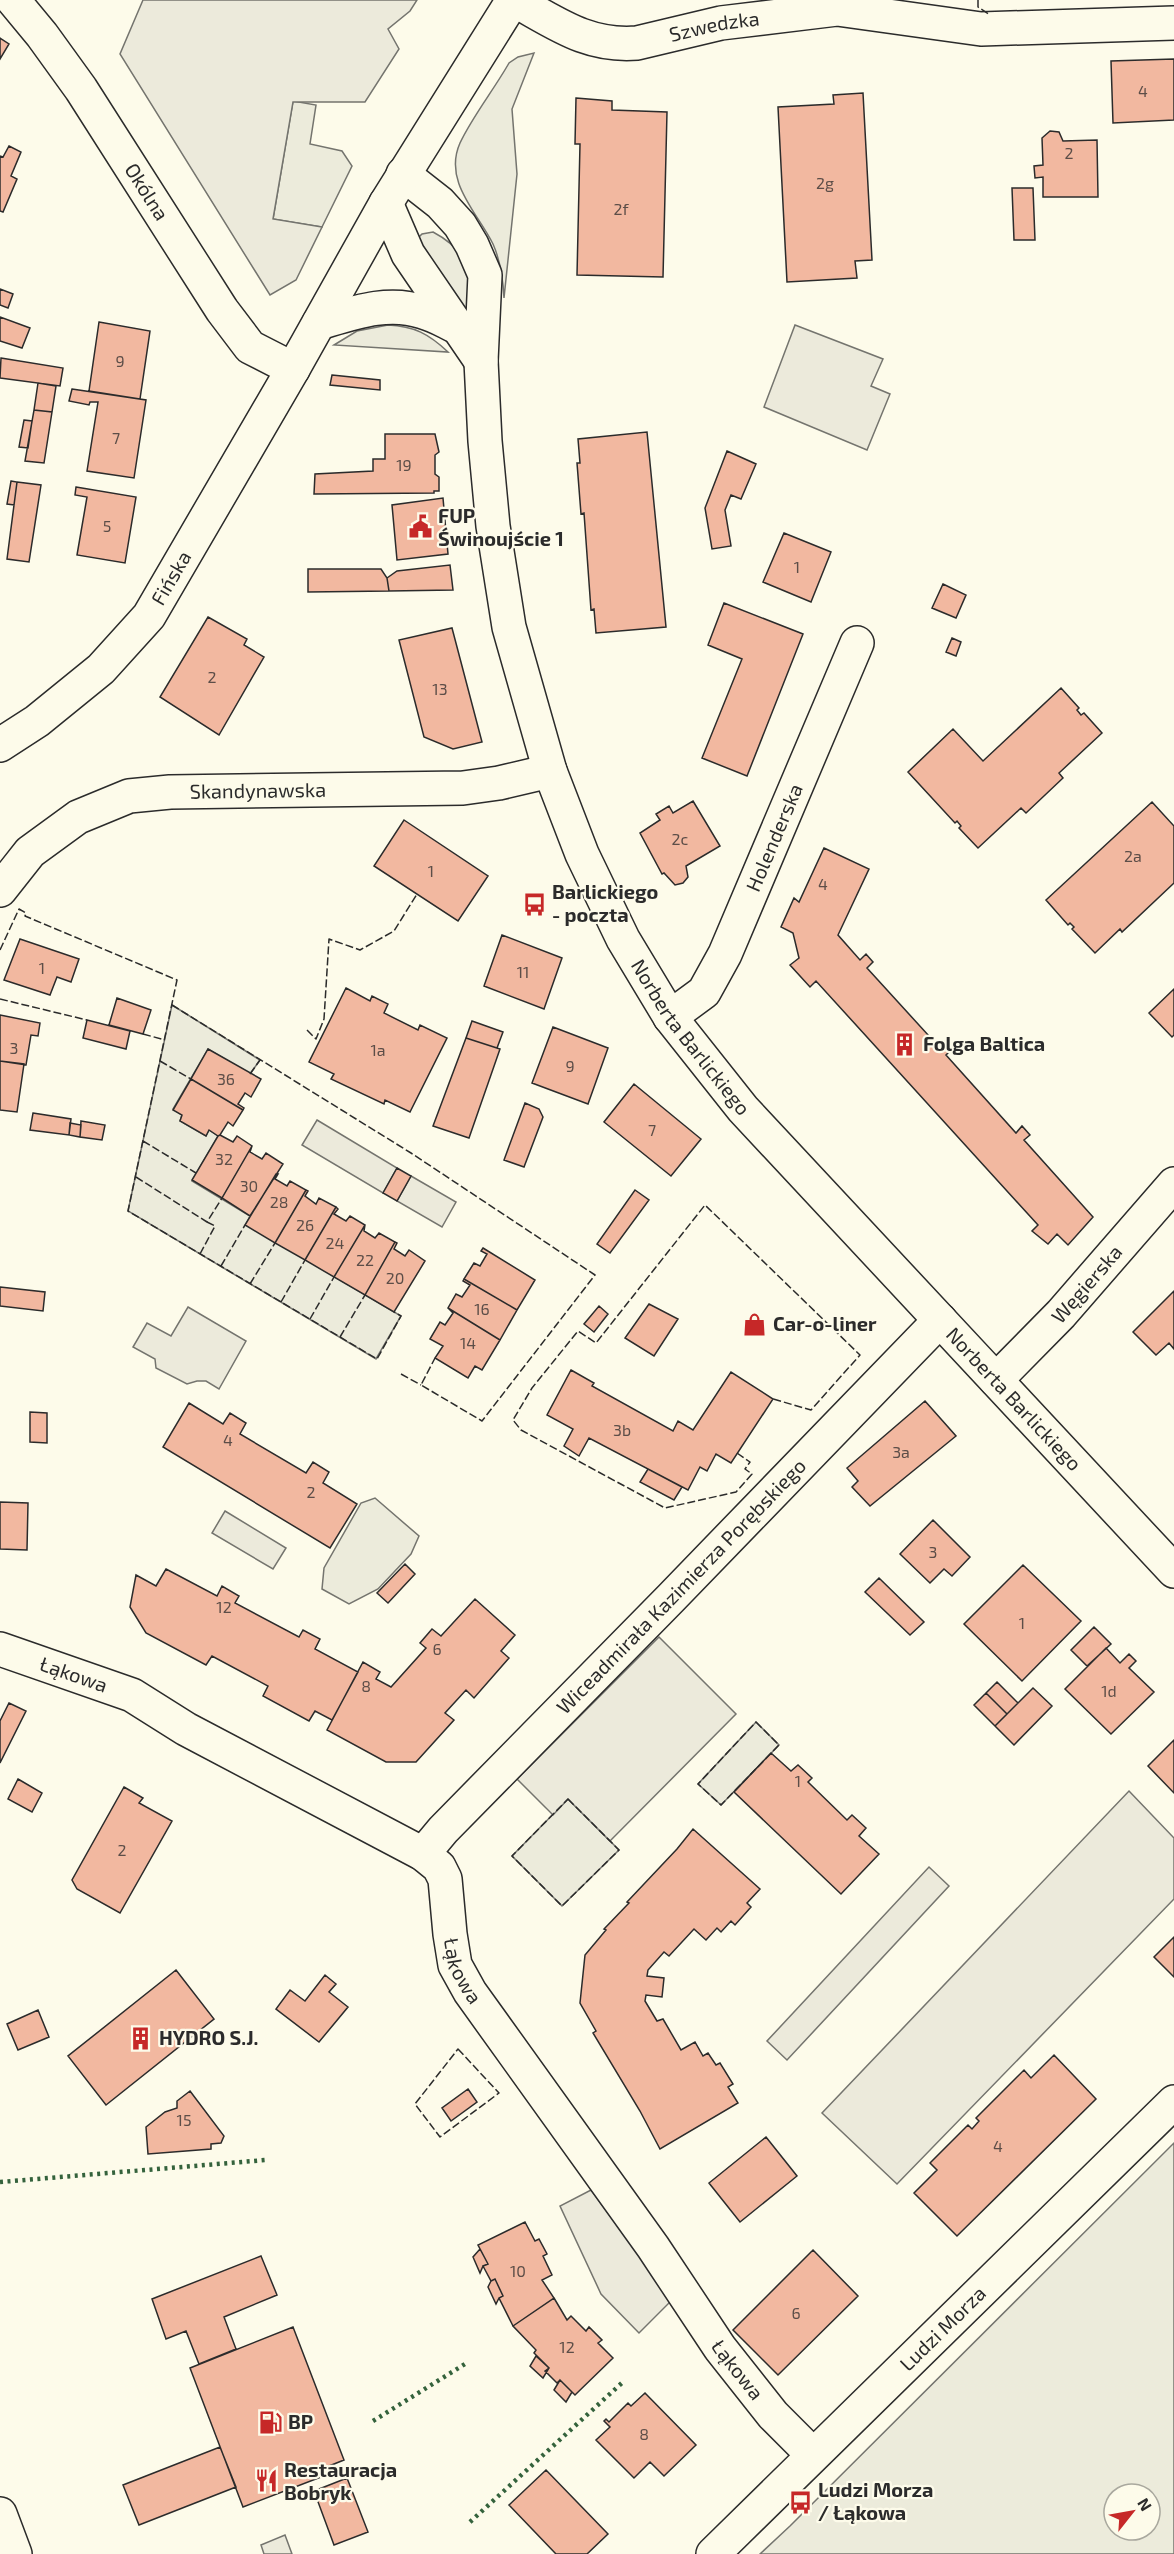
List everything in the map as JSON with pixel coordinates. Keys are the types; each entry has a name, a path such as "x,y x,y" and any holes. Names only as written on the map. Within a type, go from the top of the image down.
{"street":[{"name":"Okólna","path":"14,0 81,89 222,310 250,347 293,369"},
{"path":"293,369 386,204 514,0"},
{"name":"Szwedzka","path":"514,0 578,36 616,44 637,43 721,23 837,9 981,29 1174,23"},
{"name":"Norberta Barlickiego","path":"404,174 440,203 460,225 485,274 481,361 493,526 507,615 550,771 582,855 622,939 670,1017 743,1109 1174,1571"},
{"path":"386,204 408,254 481,361"},
{"path":"319,323 359,311 389,306 423,311 457,327"},
{"name":"Fińska","path":"0,745 37,721 101,669 148,616 293,369"},
{"name":"Holenderska","path":"670,1017 704,992 725,954 857,643"},
{"name":"Skandynawska","path":"0,890 30,852 78,818 129,796 170,792 463,788 499,783 550,771"},
{"name":"Węgierska","path":"996,1380 1061,1314 1174,1184"},
{"name":"Wiceadmirała Kazimierza Porębskiego","path":"423,1854 443,1830 665,1605 940,1320"},
{"name":"Łąkowa","path":"0,1649 132,1695 186,1729 423,1854 439,1867 445,1879 455,1965 470,1992 652,2247 720,2348 773,2415 812,2454"},
{"name":"Ludzi Morza","path":"712,2554 1174,2102"},
{"path":"0,2514 15,2554"}],"shaded area":[{"path":"143,0 417,0 410,11 388,29 399,49 365,102 293,102 273,219 322,227 296,280 270,295 120,54"},
{"path":"534,53 512,109 517,174 504,298 496,251 464,196 456,170 456,157 465,133 509,63 518,57"},
{"path":"293,101 316,105 310,144 342,151 352,166 322,227 273,219"},
{"path":"433,232 454,247 465,263 469,294 468,307 465,310 460,307 421,243 419,237 422,234"},
{"path":"388,325 421,332 448,352 334,345 357,331"},
{"path":"795,325 883,359 871,386 890,394 867,450 764,407"},
{"path":"172,1005 260,1060 250,1074 208,1049 173,1109 182,1115 180,1121 206,1136 209,1130 218,1136 192,1181 250,1216 246,1224 401,1316 376,1359 128,1211"},
{"path":"317,1120 397,1168 383,1193 302,1145"},
{"path":"411,1176 456,1202 442,1227 397,1201"},
{"path":"188,1307 246,1341 219,1389 206,1381 187,1384 156,1368 155,1359 133,1347 147,1323 171,1336"},
{"path":"375,1498 419,1536 411,1554 378,1589 349,1604 322,1589 324,1568 361,1503"},
{"path":"225,1511 286,1548 273,1569 212,1533"},
{"path":"659,1637 736,1714 610,1841 568,1799 553,1815 517,1779"},
{"path":"756,1722 779,1745 721,1805 698,1784"},
{"path":"1129,1791 1174,1838 1174,1899 897,2184 822,2113"},
{"path":"568,1799 619,1850 562,1906 512,1856"},
{"path":"929,1867 949,1886 787,2060 767,2041"},
{"path":"1174,2143 1174,2554 760,2554 790,2526"},
{"path":"591,2190 647,2265 670,2302 639,2333 601,2294 560,2206"},
{"path":"285,2535 292,2554 264,2554 261,2545"}],"building":[{"path":"0,38 9,44 0,59"},
{"path":"1174,59 1174,120 1113,123 1111,61"},
{"path":"863,93 872,260 855,261 857,278 787,282 778,107 834,104 833,95"},
{"path":"576,98 612,101 612,110 667,112 663,277 577,275 580,144 575,144"},
{"path":"1050,131 1059,132 1063,141 1097,140 1098,197 1043,197 1043,177 1035,178 1034,166 1043,165 1042,138"},
{"path":"9,146 21,152 11,176 17,179 3,212 0,211 0,156 3,157"},
{"path":"1012,188 1033,188 1035,240 1014,240"},
{"path":"0,289 13,294 8,308 0,305"},
{"path":"0,317 30,328 22,348 0,341"},
{"path":"99,322 150,331 140,399 89,391"},
{"path":"1,358 63,368 60,386 0,378"},
{"path":"332,375 380,380 380,390 330,385"},
{"path":"38,383 56,386 52,412 34,410"},
{"path":"72,389 146,400 134,478 87,471 98,402 90,402 89,405 69,401"},
{"path":"34,410 52,412 44,463 25,461"},
{"path":"24,420 32,421 28,448 19,447"},
{"path":"647,432 666,627 596,633 594,609 591,610 584,513 581,514 577,463 580,463 578,439"},
{"path":"385,434 435,434 439,452 435,455 435,474 439,477 439,491 434,491 434,493 314,494 315,474 373,471 373,459 385,459"},
{"path":"727,451 756,464 741,499 731,495 725,510 731,546 712,549 705,508"},
{"path":"11,481 17,482 14,505 7,504"},
{"path":"17,482 41,485 29,562 7,559"},
{"path":"76,487 136,497 125,563 77,555 87,497 75,495"},
{"name":"FUP Świnoujście 1","path":"443,498 448,554 397,560 392,505"},
{"path":"784,533 831,552 811,602 763,582"},
{"path":"450,565 453,590 389,591 387,578 397,571"},
{"path":"308,569 381,569 387,578 389,591 308,592"},
{"path":"943,584 966,595 956,618 932,608"},
{"path":"724,603 803,634 747,776 702,758 742,659 708,645"},
{"path":"208,617 247,639 244,645 264,657 219,735 160,697"},
{"path":"452,628 482,742 453,749 424,737 399,640"},
{"path":"952,638 961,642 956,656 946,652"},
{"path":"1061,688 1079,708 1077,710 1081,715 1084,713 1102,733 1059,773 1063,778 1026,813 1021,808 978,848 959,828 961,826 957,821 955,823 908,772 953,729 983,761"},
{"path":"693,801 720,846 686,866 688,877 683,883 675,885 664,873 662,874 640,833 660,820 656,814 669,806 673,813"},
{"path":"1152,802 1174,826 1174,883 1122,932 1120,929 1095,953 1072,929 1074,927 1070,923 1068,925 1046,900"},
{"path":"404,820 488,876 458,921 374,866"},
{"name":"Folga Baltica","path":"824,848 869,869 838,935 860,960 866,954 873,962 867,968 939,1047 945,1041 952,1049 946,1055 1016,1133 1022,1126 1030,1135 1024,1140 1093,1217 1068,1245 1057,1234 1048,1244 1032,1231 1038,1225 816,981 810,987 790,965 799,958 793,933 781,927 794,898 799,902"},
{"path":"502,935 562,958 544,1009 484,986"},
{"path":"20,939 79,959 71,982 57,977 50,995 4,980"},
{"path":"346,988 370,1001 372,996 388,1004 384,1013 418,1030 420,1025 447,1038 410,1112 385,1100 384,1104 331,1079 334,1074 309,1062"},
{"path":"1174,989 1174,1035 1172,1037 1149,1013"},
{"path":"117,998 151,1010 143,1034 109,1025"},
{"path":"0,1015 40,1023 38,1036 31,1035 26,1065 0,1061"},
{"path":"87,1020 130,1031 126,1049 83,1038"},
{"path":"472,1021 503,1032 497,1048 466,1038"},
{"path":"553,1027 608,1048 588,1104 532,1083"},
{"path":"466,1038 500,1049 469,1138 433,1126"},
{"path":"208,1049 261,1079 251,1097 245,1093 238,1104 244,1108 243,1110 191,1079"},
{"path":"0,1061 24,1064 17,1112 0,1110"},
{"path":"191,1079 243,1110 233,1126 228,1122 218,1136 209,1130 206,1136 180,1121 182,1115 173,1110"},
{"path":"634,1084 701,1139 671,1176 604,1122"},
{"path":"525,1103 539,1109 543,1117 524,1167 504,1160"},
{"path":"33,1113 71,1119 69,1135 30,1130"},
{"path":"81,1121 105,1125 102,1140 80,1137"},
{"path":"70,1123 81,1125 80,1137 69,1135"},
{"path":"220,1135 233,1142 237,1136 252,1146 222,1198 192,1180"},
{"path":"252,1146 250,1152 262,1159 266,1153 283,1164 250,1216 222,1198"},
{"path":"397,1168 411,1176 397,1201 383,1193"},
{"path":"278,1174 275,1179 287,1186 290,1181 306,1190 275,1243 245,1225"},
{"path":"306,1190 308,1191 305,1196 316,1204 319,1198 336,1207 305,1260 275,1243"},
{"path":"635,1190 649,1200 610,1253 597,1244"},
{"path":"336,1207 338,1209 334,1214 346,1221 350,1216 365,1225 334,1277 305,1260"},
{"path":"365,1225 364,1231 375,1238 379,1233 395,1242 365,1295 334,1277"},
{"path":"395,1242 397,1243 394,1249 405,1256 409,1250 425,1261 394,1312 365,1295"},
{"path":"483,1248 535,1280 517,1310 464,1279 474,1263 480,1266 487,1254 481,1251"},
{"path":"464,1279 517,1310 500,1340 448,1308 456,1294 462,1297 470,1285 463,1281"},
{"path":"0,1287 45,1292 43,1311 0,1306"},
{"path":"1174,1291 1174,1349 1169,1343 1156,1355 1133,1332"},
{"path":"649,1304 678,1319 654,1356 625,1338"},
{"path":"599,1306 608,1314 594,1332 584,1324"},
{"path":"448,1308 500,1340 482,1370 475,1366 468,1378 435,1358 443,1346 430,1339 440,1322 445,1325 453,1313"},
{"path":"571,1370 594,1383 592,1386 673,1431 678,1421 693,1430 731,1372 773,1399 731,1463 716,1454 707,1471 700,1467 688,1490 589,1438 579,1456 564,1446 573,1429 547,1415"},
{"path":"925,1401 956,1436 870,1506 852,1487 858,1481 847,1468"},
{"path":"189,1403 223,1424 230,1413 246,1423 240,1434 306,1473 313,1462 329,1472 323,1483 357,1504 330,1548 163,1447"},
{"path":"30,1412 47,1413 47,1443 30,1442"},
{"path":"648,1469 682,1487 674,1500 640,1482"},
{"path":"0,1502 28,1503 27,1550 0,1549"},
{"path":"933,1520 970,1557 952,1576 944,1569 930,1583 900,1554"},
{"path":"405,1564 415,1574 388,1603 377,1593"},
{"path":"1023,1565 1081,1621 1022,1681 964,1624"},
{"path":"166,1569 217,1596 222,1586 239,1596 235,1603 299,1637 303,1630 320,1639 315,1649 358,1672 332,1720 315,1711 309,1721 263,1696 268,1686 212,1656 206,1665 146,1633 130,1607 136,1575 156,1586"},
{"path":"879,1578 924,1622 910,1635 865,1592"},
{"path":"475,1599 515,1635 501,1651 509,1658 474,1698 466,1690 445,1713 454,1720 416,1762 386,1762 327,1730 363,1662 380,1672 376,1679 391,1687 426,1648 420,1643 432,1629 441,1636"},
{"path":"1094,1627 1111,1644 1087,1666 1071,1650"},
{"path":"1106,1648 1120,1663 1129,1654 1136,1661 1129,1668 1154,1692 1111,1734 1065,1689"},
{"path":"997,1682 1018,1703 1007,1714 986,1693"},
{"path":"1033,1688 1052,1706 1014,1745 995,1726"},
{"path":"986,1693 1007,1714 995,1726 974,1705"},
{"path":"9,1703 26,1711 0,1763 0,1721"},
{"path":"1174,1740 1174,1793 1148,1766"},
{"path":"771,1753 791,1771 798,1765 812,1778 808,1782 847,1820 852,1815 866,1828 859,1836 879,1854 841,1894 734,1792"},
{"path":"18,1779 42,1793 32,1812 8,1799"},
{"path":"124,1787 143,1798 139,1803 172,1821 120,1913 77,1889 72,1880"},
{"path":"693,1829 760,1889 747,1903 751,1907 735,1925 731,1921 721,1932 717,1928 706,1940 694,1929 669,1956 664,1952 648,1970 647,1976 664,1978 662,1997 646,1995 645,2001 657,2021 663,2019 681,2050 695,2042 703,2056 708,2053 716,2065 720,2063 733,2084 728,2087 738,2103 660,2149 593,2033 596,2031 580,2003 585,1955 606,1930 604,1929 629,1903 627,1902"},
{"path":"1174,1937 1174,1977 1154,1957"},
{"name":"HYDRO S.J.","path":"176,1970 214,2019 106,2105 68,2056"},
{"path":"325,1975 336,1984 329,1992 348,2007 319,2042 276,2009 290,1990 305,2001"},
{"path":"38,2010 49,2037 18,2050 7,2024"},
{"path":"1054,2055 1096,2099 957,2236 914,2193 937,2170 930,2163 968,2125 972,2129 979,2121 976,2118 1024,2070 1031,2078"},
{"path":"468,2089 477,2102 451,2121 442,2108"},
{"path":"190,2091 224,2136 221,2143 211,2144 211,2149 148,2154 146,2127 165,2112 177,2108 177,2101"},
{"path":"766,2137 797,2176 740,2222 709,2183"},
{"path":"525,2222 535,2241 539,2239 547,2254 543,2256 552,2275 542,2280 554,2298 513,2326 499,2298 503,2296 495,2279 491,2281 483,2266 488,2264 478,2245"},
{"path":"480,2249 488,2264 483,2266 480,2273 473,2257"},
{"path":"813,2250 858,2296 778,2375 733,2330"},
{"path":"261,2256 277,2295 224,2317 236,2349 199,2364 186,2331 166,2339 152,2299"},
{"path":"495,2279 503,2296 496,2304 488,2287"},
{"path":"554,2298 567,2320 571,2316 586,2331 589,2327 602,2340 598,2343 613,2358 575,2395 560,2380 557,2383 545,2371 549,2368 534,2353 536,2350 513,2326"},
{"name":"BP","path":"293,2327 344,2460 319,2470 321,2477 243,2507 190,2368"},
{"path":"536,2356 549,2368 543,2378 530,2366"},
{"path":"560,2380 572,2392 566,2402 554,2390"},
{"path":"645,2393 696,2445 664,2476 650,2462 634,2478 596,2440 610,2427 604,2421 606,2419 609,2422 628,2403 631,2406"},
{"path":"220,2447 236,2487 139,2525 123,2485"},
{"path":"546,2470 608,2534 587,2554 556,2554 509,2505"},
{"path":"347,2478 368,2532 334,2545 314,2491"}],"hedge":[{"path":"0,2182 266,2160"},
{"path":"373,2421 465,2364"},
{"path":"470,2522 624,2381"}],"fence":[{"path":"978,0 978,7 990,15"},
{"path":"307,1030 316,1039 324,1019 329,939 360,950 394,931 417,894"},
{"path":"0,950 19,909 26,913 25,916 177,980 128,1211 377,1359 401,1316 394,1312"},
{"path":"0,999 87,1020"},
{"path":"172,1005 411,1153 595,1275 482,1421 421,1385 435,1358"},
{"path":"143,1034 165,1040"},
{"path":"250,1074 260,1060"},
{"path":"160,1061 191,1079"},
{"path":"143,1141 196,1173"},
{"path":"136,1177 207,1222 222,1198"},
{"path":"737,1453 750,1462 745,1469 752,1474 736,1492 665,1508 521,1430 513,1420 532,1388 578,1331 596,1343 705,1205 860,1355 811,1410 773,1399"},
{"path":"200,1254 215,1226 207,1222"},
{"path":"221,1266 245,1225"},
{"path":"250,1284 275,1243"},
{"path":"281,1302 305,1260"},
{"path":"310,1319 334,1277"},
{"path":"340,1337 365,1295"},
{"path":"401,1374 421,1385"},
{"path":"756,1722 779,1745 721,1805 698,1784 756,1722"},
{"path":"568,1799 619,1850 562,1906 512,1856 568,1799"},
{"path":"458,2049 499,2093 440,2137 415,2104 458,2049"}],"place":[{"name":"FUP Świnoujście 1","path":"420,527"},
{"name":"Barlickiego - poczta","path":"534,904"},
{"name":"Folga Baltica","path":"905,1044"},
{"name":"Car-o-liner","path":"755,1324"},
{"name":"HYDRO S.J.","path":"141,2038"},
{"name":"BP","path":"270,2422"},
{"name":"Restauracja Bobryk","path":"266,2481"},
{"name":"Ludzi Morza / Łąkowa","path":"800,2502"}]}
